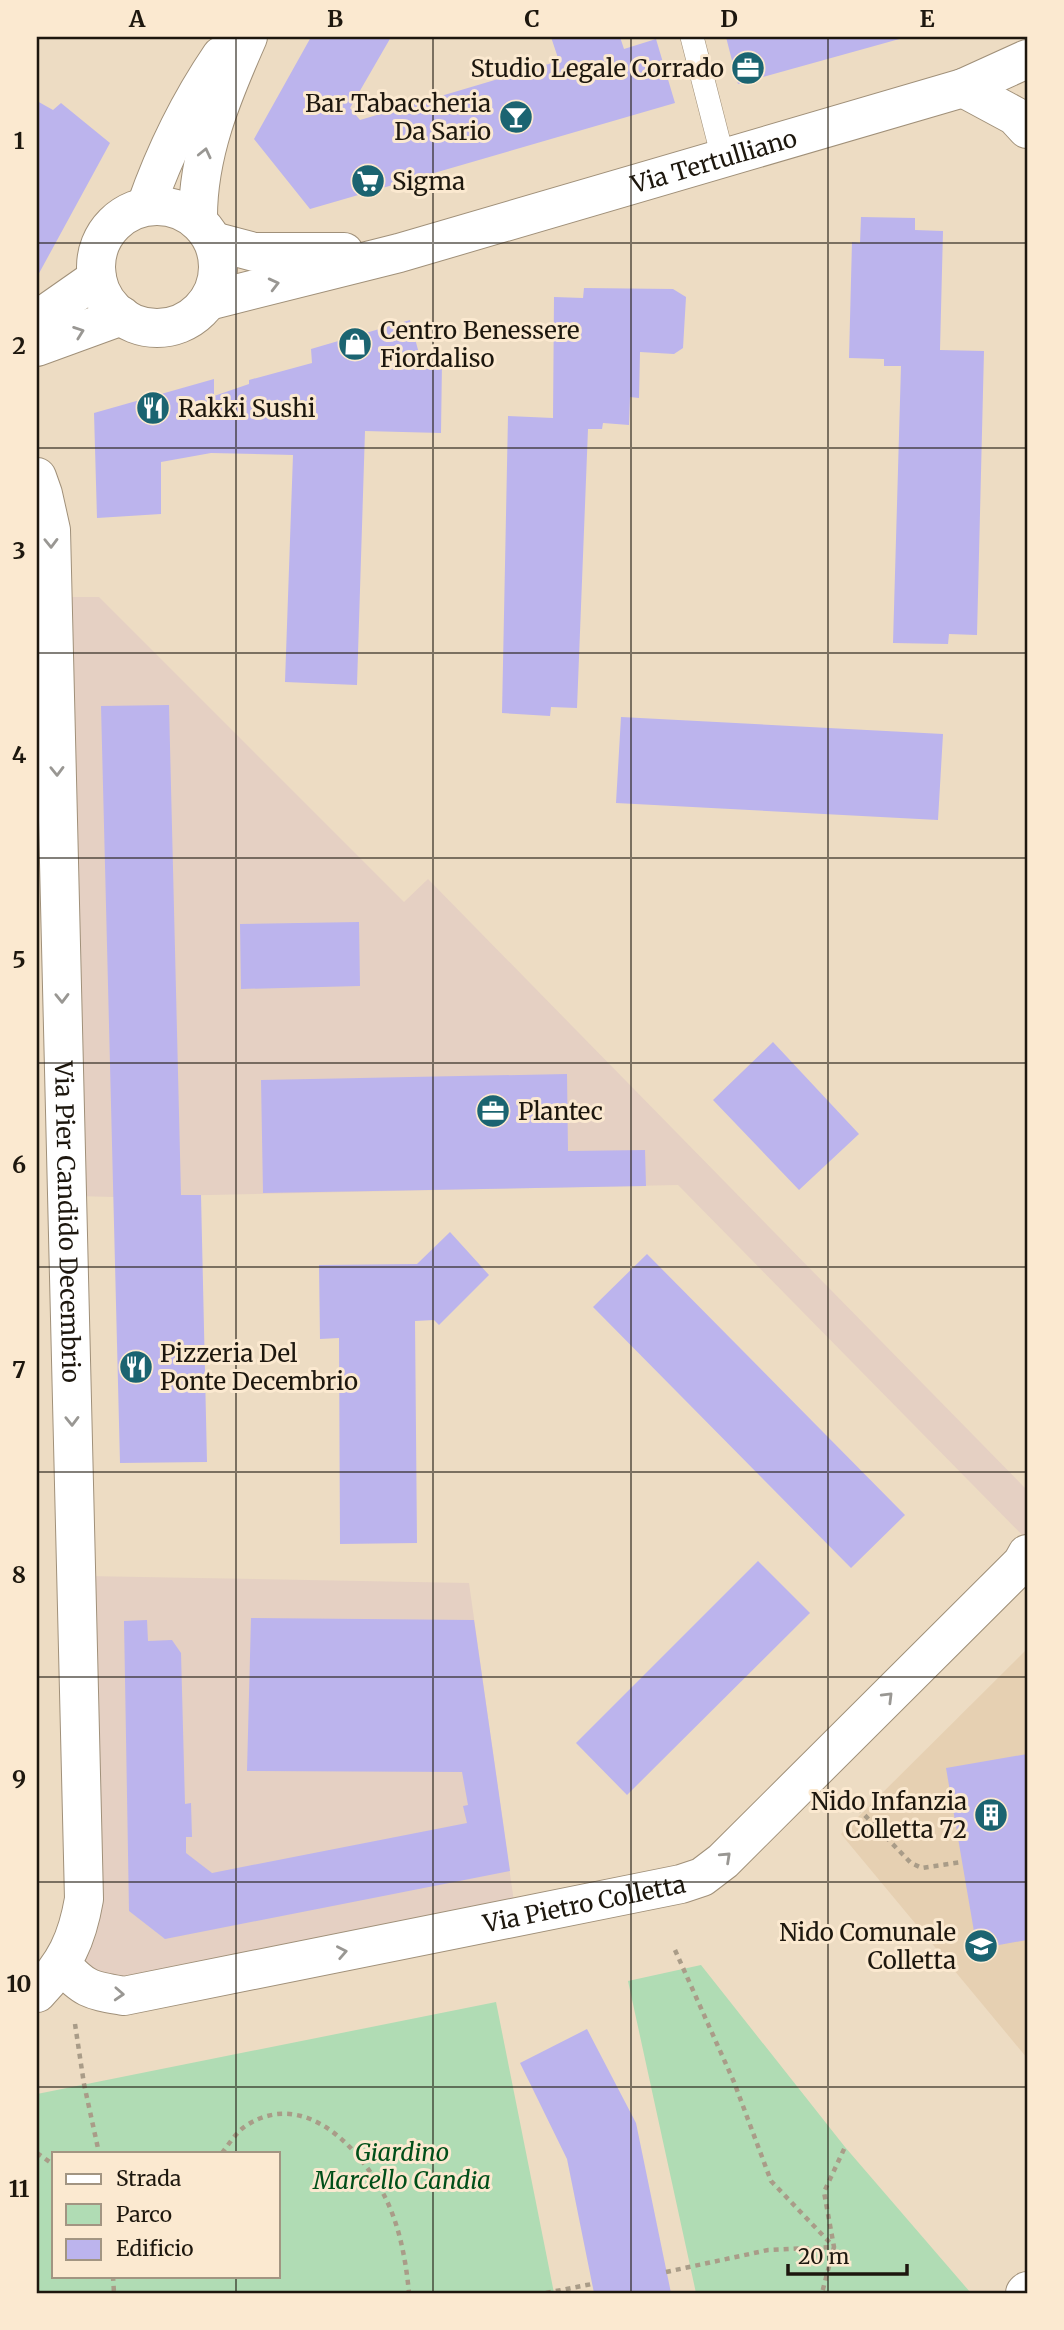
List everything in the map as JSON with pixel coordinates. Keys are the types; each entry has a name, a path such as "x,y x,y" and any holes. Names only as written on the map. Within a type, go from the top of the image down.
{"street":[{"path":"37,347 122,316 106,300 97,278 97,255 106,234 115,222 146,206 160,164 194,97 234,37"},
{"path":"208,301 218,272 217,255 205,231 199,184 218,109 248,37"},
{"name":"Via Tertulliano","path":"122,316 148,327 171,326 192,317 208,301 399,253 963,88 1027,60"},
{"path":"963,88 1015,116 1027,129"},
{"name":"Via Tertulliano","path":"146,206 173,208 205,231 254,252 399,253"},
{"path":"37,320 97,278"},
{"name":"Via Pier Candido Decembrio","path":"37,477 44,494 51,530 84,1899 73,1944 62,1965"},
{"name":"Via Pietro Colletta","path":"62,1965 76,1981 90,1990 124,1996 681,1884 702,1877 723,1861 1022,1563 1027,1554"},
{"path":"37,1993 62,1965"}],"lane":[{"path":"692,37 723,158"}],"path":[{"path":"851,1801 911,1863 922,1868 962,1862"},
{"path":"675,1950 734,2082 771,2181 834,2247"},
{"path":"77,2018 74,2026 99,2152"},
{"path":"223,2152 246,2125 269,2116 289,2113 312,2118 330,2129 364,2163 386,2200 405,2256 409,2293"},
{"path":"822,2293 834,2247 824,2192 845,2147"},
{"path":"37,2153 52,2164"},
{"path":"666,2272 768,2250 834,2247"},
{"path":"546,2293 592,2284"}],"shaded area":[{"path":"60,597 99,597 404,902 428,879 1027,1490 1027,1540 678,1185 75,1196"},
{"path":"85,1576 469,1583 515,1909 125,1987 84,1975"},
{"name":"Nido Comunale Colletta","path":"1027,1649 1027,2058 841,1834"}],"green space":[{"path":"701,1965 845,2147 970,2292 696,2293 628,1981"},
{"name":"Giardino Marcello Candia","path":"496,2002 554,2293 37,2293 37,2094"}],"building":[{"path":"311,37 391,37 350,108 360,120 559,61 551,37 620,37 624,49 656,39 675,103 310,209 254,139"},
{"path":"726,37 903,37 903,38 738,84"},
{"path":"37,101 53,110 61,103 110,143 37,277"},
{"path":"861,217 915,218 915,230 943,231 940,350 984,351 977,635 949,634 948,644 893,643 901,366 884,366 884,359 849,358 852,242 860,243"},
{"path":"584,288 673,289 686,297 683,348 674,354 640,352 639,398 630,397 629,425 603,423 602,429 588,429 577,708 551,707 550,716 502,713 508,416 553,418 554,297 583,298"},
{"path":"410,320 421,361 442,362 441,433 365,431 357,685 285,682 293,455 211,453 161,462 161,514 97,518 94,413 214,379 214,396 249,384 249,380 312,363 311,349"},
{"path":"169,705 181,1195 201,1195 207,1462 120,1463 101,706"},
{"path":"621,717 943,734 938,820 616,803"},
{"path":"359,922 360,986 241,989 240,924"},
{"path":"773,1042 859,1134 799,1190 713,1100"},
{"path":"567,1074 568,1151 645,1150 646,1186 263,1193 261,1080"},
{"path":"450,1232 489,1275 439,1325 434,1320 415,1321 417,1543 340,1544 339,1338 320,1339 319,1265 417,1264"},
{"path":"647,1254 905,1515 851,1568 593,1307"},
{"path":"758,1561 810,1613 627,1795 576,1743"},
{"path":"251,1618 474,1620 510,1871 165,1939 129,1911 124,1621 147,1620 148,1641 172,1640 181,1653 185,1804 191,1803 192,1837 186,1837 186,1853 212,1873 467,1823 463,1806 468,1805 462,1772 247,1771"},
{"name":"Nido Infanzia Colletta 72","path":"1027,1754 1027,1940 977,1949 946,1768"},
{"path":"587,2029 636,2123 671,2293 594,2293 567,2159 520,2063"}],"place":[{"name":"Studio Legale Corrado","path":"748,68"},
{"name":"Bar Tabaccheria Da Sario","path":"516,117"},
{"name":"Sigma","path":"368,181"},
{"name":"Centro Benessere Fiordaliso","path":"355,344"},
{"name":"Rakki Sushi","path":"153,408"},
{"name":"Plantec","path":"493,1111"},
{"name":"Pizzeria Del Ponte Decembrio","path":"136,1367"},
{"name":"Nido Infanzia Colletta 72","path":"991,1815"},
{"name":"Nido Comunale Colletta","path":"981,1946"}]}
